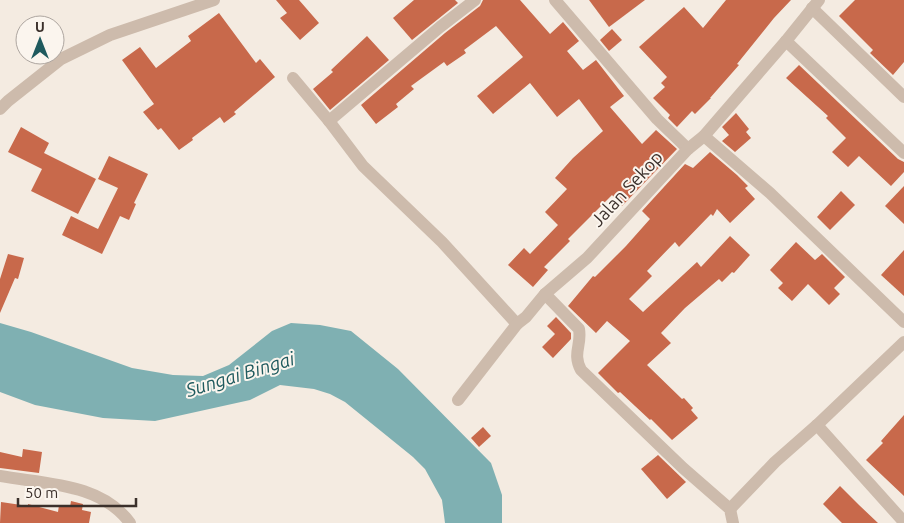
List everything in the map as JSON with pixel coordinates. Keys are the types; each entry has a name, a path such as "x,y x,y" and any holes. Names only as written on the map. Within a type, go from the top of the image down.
{"street":[{"path":"0,109 8,100 61,60 110,35 172,16 214,0"},
{"path":"329,121 440,27 475,0"},
{"path":"555,0 657,118 688,149"},
{"path":"816,4 904,97"},
{"name":"Jalan Sekop","path":"458,400 517,324 526,317 545,294 587,258 688,149 704,136 816,4"},
{"path":"786,41 904,153"},
{"path":"293,78 363,166 442,242 517,324"},
{"path":"704,136 770,193 904,322"},
{"path":"545,294 579,329 580,335 576,356 581,370 683,468 730,509 733,523"},
{"path":"730,509 775,462 817,426 904,342"},
{"path":"817,426 902,515"},
{"path":"0,476 73,488 96,495 111,503 124,514 130,523"}],"water":[{"name":"Sungai Bingai","path":"0,323 132,368 173,375 203,376 229,365 272,331 291,323 320,325 351,331 398,369 491,463 502,495 502,523 445,523 442,500 425,469 345,402 330,394 314,389 280,385 250,400 155,421 103,418 35,405 0,392"}],"building":[{"path":"276,0 299,0 319,23 300,40 280,18 287,13"},
{"path":"414,0 455,0 458,3 412,40 393,18"},
{"path":"483,0 520,0 550,34 563,22 579,41 567,51 583,70 596,60 624,96 610,107 642,144 656,130 677,149 622,206 612,195 568,239 570,241 544,267 548,270 533,287 508,265 524,248 530,254 558,225 545,212 567,189 555,178 573,158 603,131 579,99 557,117 530,83 493,114 477,96 523,57 496,26 464,50 466,53 447,66 444,62 411,86 414,89 396,104 398,107 376,124 361,105 445,33 480,6"},
{"path":"589,0 645,0 609,27"},
{"path":"726,0 791,0 774,18 737,64 739,65 711,98 695,114 692,111 677,127 668,118 670,115 653,98 665,87 661,83 667,77 639,47 684,7 703,28"},
{"path":"855,0 904,0 904,62 893,75 870,53 873,50 839,16"},
{"path":"219,13 256,63 260,59 275,77 234,112 236,114 224,123 220,117 179,150 161,128 158,130 143,112 154,104 122,60 140,47 156,68 191,41 188,36"},
{"path":"612,29 622,40 609,51 600,40"},
{"path":"367,36 389,60 330,110 313,89 333,72 331,70"},
{"path":"799,65 898,159 904,162 904,172 891,186 859,156 848,167 832,152 846,138 826,118 828,116 786,78"},
{"path":"736,113 749,129 746,132 751,138 735,152 722,141 729,135 722,127"},
{"path":"21,127 49,143 44,153 96,179 78,214 31,191 42,169 8,152"},
{"path":"710,152 748,186 745,188 755,199 730,223 717,209 713,216 711,214 679,247 675,242 647,271 652,276 629,299 643,312 697,262 701,267 730,236 750,255 734,273 732,272 722,282 719,279 685,308 661,333 671,343 647,365 682,399 684,398 693,408 691,410 698,418 672,440 598,373 630,341 607,321 596,333 568,306 593,276 595,277 626,246 650,219 642,211 685,164 693,168"},
{"path":"109,156 148,174 134,203 136,204 129,220 120,216 102,254 62,235 71,216 98,229 118,188 98,179"},
{"path":"904,186 904,224 885,206"},
{"path":"841,191 855,205 830,230 817,217"},
{"path":"796,242 815,260 822,254 845,277 834,288 840,294 829,305 808,284 792,301 778,288 783,283 770,270"},
{"path":"904,250 904,296 881,275"},
{"path":"8,254 24,258 18,279 15,278 0,313 0,279"},
{"path":"556,317 571,333 571,339 553,358 542,347 555,334 547,326"},
{"path":"904,415 904,496 866,460 883,443 881,441"},
{"path":"483,427 491,436 479,447 471,438"},
{"path":"23,449 42,452 39,473 0,468 0,452 22,457"},
{"path":"658,455 686,482 667,499 641,469"},
{"path":"840,486 878,523 842,523 823,504"},
{"path":"71,501 83,504 82,510 91,512 89,523 0,523 1,502 28,506 28,504 58,512 59,505 70,507"}]}
